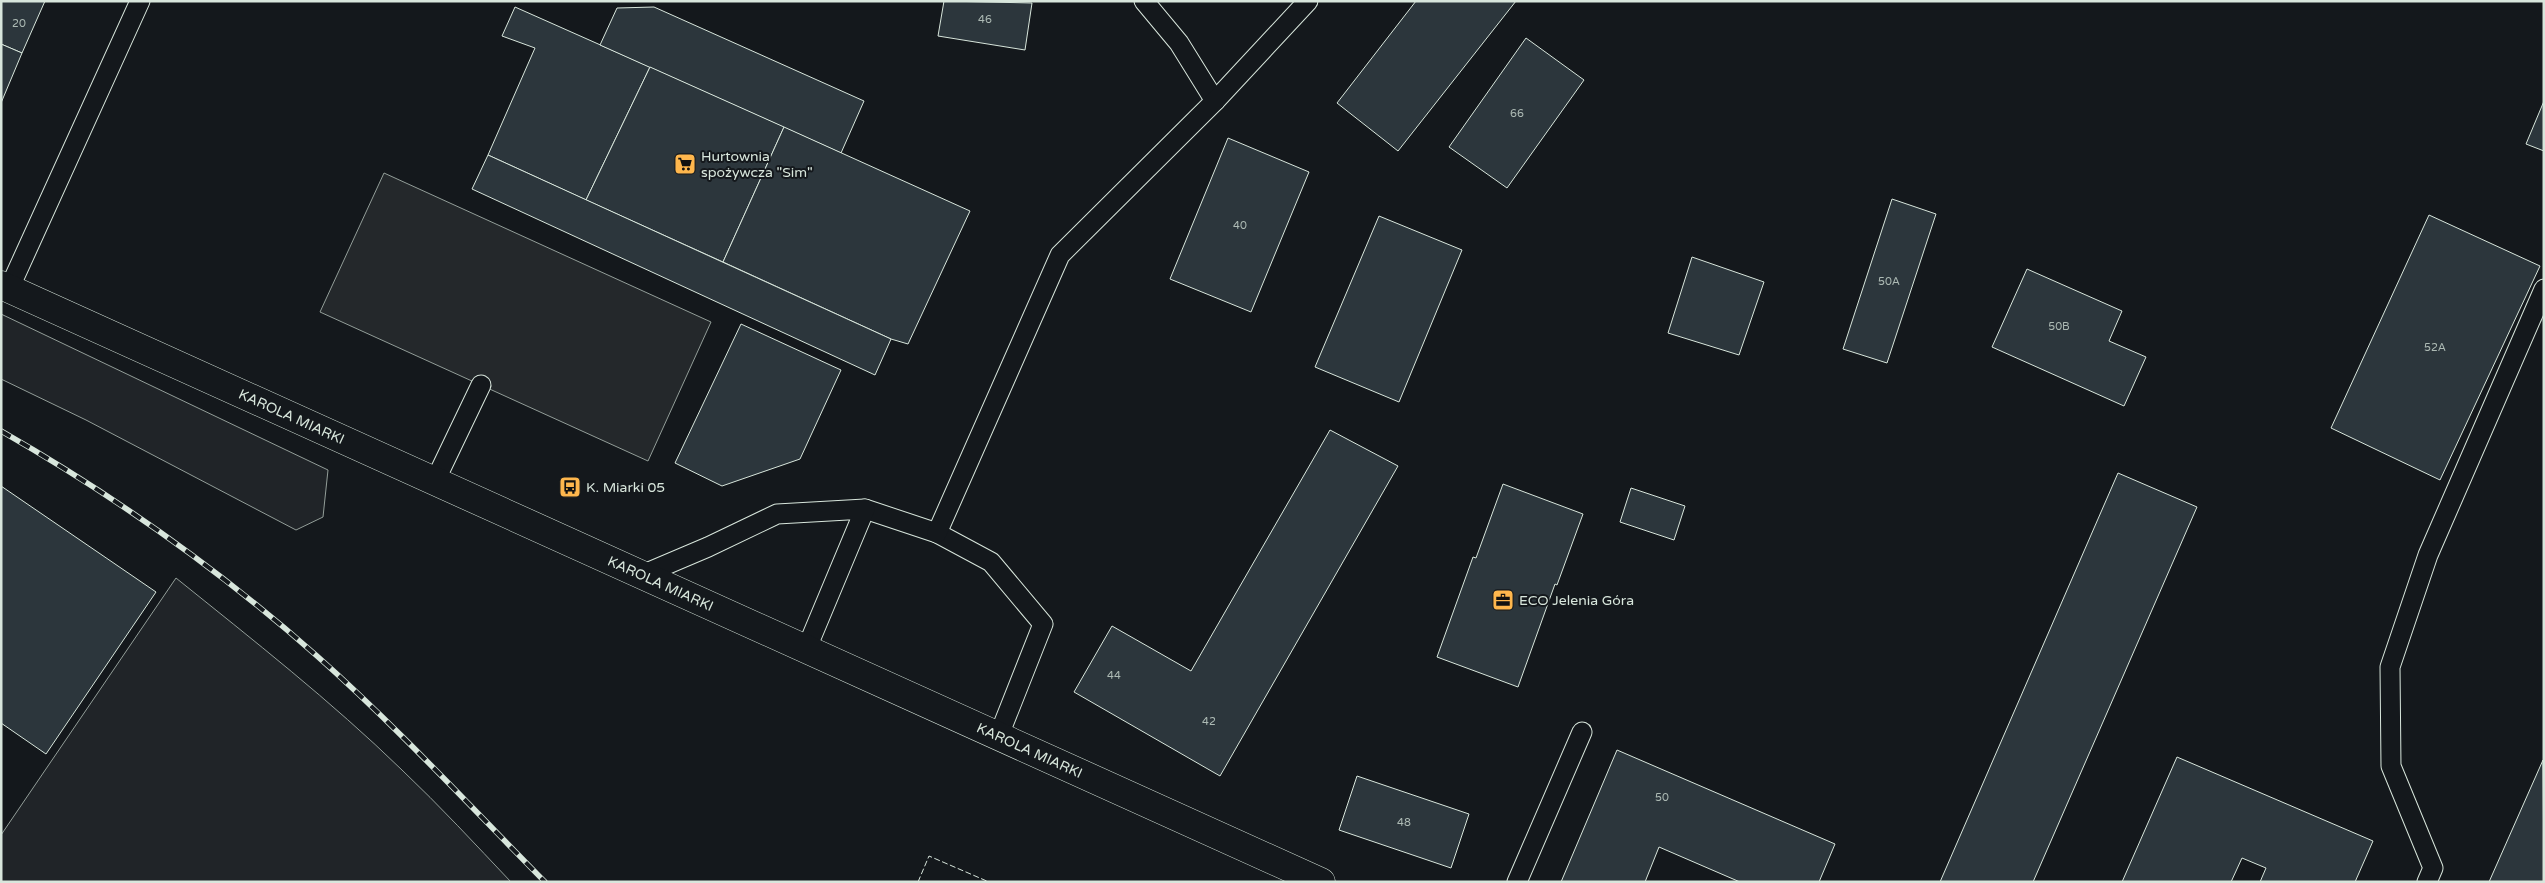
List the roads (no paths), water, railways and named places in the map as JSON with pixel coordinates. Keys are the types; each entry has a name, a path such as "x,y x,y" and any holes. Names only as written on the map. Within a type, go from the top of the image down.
{"street":[{"name":"KAROLA MIARKI","path":"5,287 1321,882"}],"lane":[{"path":"5,287 140,1"},
{"path":"1144,1 1179,43 1215,101"},
{"path":"937,533 1060,255 1215,101 1308,1"},
{"path":"2427,882 2433,868 2391,766 2390,667 2428,555 2544,289"},
{"path":"435,482 481,385"},
{"path":"806,650 865,509"},
{"path":"642,575 708,547 777,514 865,509 937,533 991,562 1043,624 999,735"},
{"path":"1517,882 1582,732"}],"railway":[{"path":"1,431 125,508 243,594 347,683 433,767 545,882"}],"place":[{"name":"Hurtownia spożywcza \"Sim\"","path":"685,164"},
{"name":"K. Miarki 05","path":"570,487"},
{"name":"ECO Jelenia Góra","path":"1503,600"}]}
